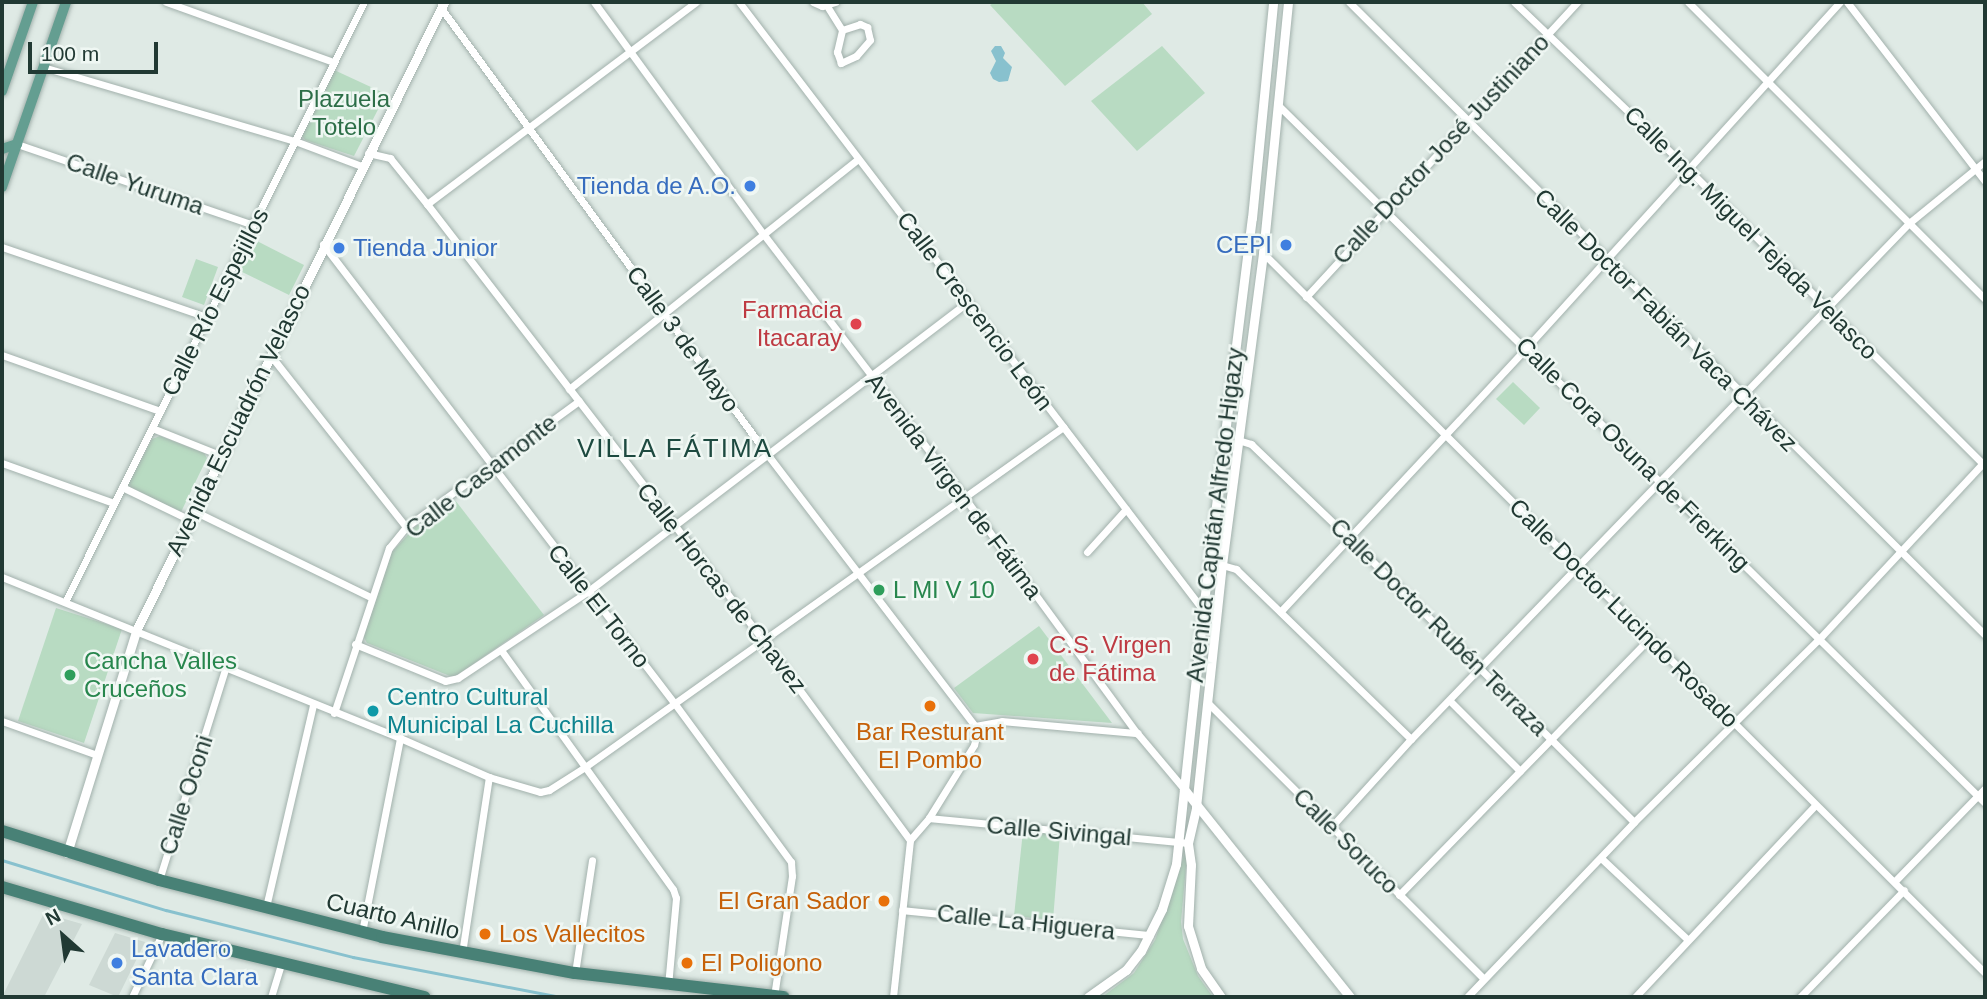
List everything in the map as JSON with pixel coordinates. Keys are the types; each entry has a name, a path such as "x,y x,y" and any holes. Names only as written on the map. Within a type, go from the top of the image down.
{"highway":[{"name":"Cuarto Anillo","path":"2,831 159,880 362,932 575,973 779,997"},
{"path":"3,891 281,965 425,997"}],"main road":[{"path":"2,91 33,2"},
{"path":"2,187 66,2"},
{"path":"2,149 17,144"}],"street":[{"path":"166,2 334,62"},
{"name":"Calle Río Espejillos","path":"65,602 364,2"},
{"name":"Avenida Virgen de Fátima","path":"594,2 764,236 964,497 1137,733 1350,997"},
{"path":"428,204 696,2"},
{"name":"Calle Crescencio León","path":"738,2 1203,610"},
{"path":"813,2 831,4 842,30 837,52 841,63 856,56 870,40 867,27 860,24 842,30"},
{"name":"Avenida Capitán Alfredo Higazy","path":"1088,997 1126,970 1150,935 1175,870 1203,610 1244,278 1273,2"},
{"name":"Avenida Capitán Alfredo Higazy","path":"1221,997 1201,968 1188,926 1191,865 1188,843 1196,807 1222,565 1260,281 1289,2"},
{"name":"Calle Doctor Fabián Vaca Chávez","path":"1349,2 1741,396 1985,635"},
{"name":"Calle Ing. Miguel Tejada Velasco","path":"1514,2 1689,170 1984,464"},
{"name":"Calle Doctor José Justiniano","path":"1306,297 1577,2"},
{"path":"1688,2 1985,299"},
{"path":"1281,611 1527,347 1840,2"},
{"path":"1847,2 1985,181"},
{"name":"Calle 3 de Mayo","path":"442,5 766,454 857,576 975,726"},
{"name":"Avenida Escuadrón Velasco","path":"67,853 135,631 442,5"},
{"path":"43,67 295,141 361,166"},
{"name":"Calle Cora Osuna de Frerking","path":"1279,106 1527,347 1818,640 1985,803"},
{"name":"Calle Yuruma","path":"17,144 253,225"},
{"name":"Calle Horcas de Chavez","path":"368,153 390,158 428,204 673,527 763,640 910,840"},
{"name":"Calle Casamonte","path":"569,389 858,159"},
{"path":"1332,826 1411,739 1827,306 1909,223 1985,161"},
{"name":"Calle El Torno","path":"323,244 675,704 790,862 792,876 779,997"},
{"path":"2,247 207,317"},
{"name":"Calle Doctor Lucindo Rosado","path":"1263,253 1985,973"},
{"path":"1244,278 1260,281"},
{"path":"355,644 445,681 458,678 587,592 968,302"},
{"path":"2,355 160,411"},
{"path":"271,356 406,527"},
{"name":"Calle Casamonte","path":"334,713 385,554 406,527 579,401"},
{"path":"2,577 225,670 400,738 489,777 540,792 549,790 585,768 1063,427"},
{"path":"152,428 220,455"},
{"name":"Calle Doctor Rubén Terraza","path":"1238,440 1251,444 1349,538 1634,822"},
{"path":"2,463 114,503"},
{"path":"1467,997 1634,822 1818,640 1898,551 1984,464"},
{"path":"122,487 192,515 370,597"},
{"path":"1087,552 1126,509"},
{"path":"1222,565 1236,569 1411,739"},
{"path":"1203,610 1216,615"},
{"path":"1399,895 1649,639"},
{"path":"501,650 675,894 668,986"},
{"name":"Calle Oconi","path":"159,880 225,670"},
{"path":"1450,701 1520,771"},
{"name":"Calle Soruco","path":"1208,703 1484,979"},
{"path":"266,907 313,705"},
{"path":"2,721 97,755"},
{"path":"893,997 910,840 929,818 975,745 975,726 1002,721 1137,733"},
{"path":"362,932 400,738"},
{"path":"462,953 489,777"},
{"path":"1895,881 1985,788"},
{"path":"1634,997 1815,805"},
{"name":"Calle Sivingal","path":"929,818 1188,843"},
{"path":"1601,858 1687,939"},
{"path":"575,973 592,860"},
{"path":"1800,997 1904,890"},
{"name":"Calle La Higuera","path":"902,910 1150,935"},
{"path":"132,997 162,934"},
{"path":"271,997 281,965"}],"shaded area":[{"path":"44,913 82,924 44,997 2,997"},
{"name":"Lavadero Santa Clara","path":"115,933 145,942 118,997 89,985"}],"green space":[{"path":"995,2 1142,2 1152,14 1065,86 990,5"},
{"path":"1162,46 1205,93 1137,151 1091,101"},
{"name":"Plazuela Totelo","path":"332,69 386,94 354,156 305,140 302,136"},
{"path":"251,238 304,265 289,295 236,269"},
{"path":"196,259 218,267 204,305 182,297"},
{"path":"1513,382 1540,408 1524,425 1496,399"},
{"path":"160,436 204,453 207,458 181,512 127,487 152,439"},
{"path":"455,500 544,615 456,676 450,676 367,643 363,636 391,553 416,526"},
{"name":"Cancha Valles Cruceños","path":"56,608 122,629 84,743 18,721"},
{"path":"1039,626 1112,723 973,713 954,688"},
{"path":"1023,831 1060,834 1053,920 1014,916"},
{"path":"1188,844 1181,922 1183,939 1198,976 1213,997 1102,997 1134,973 1155,940"}],"water":[{"path":"995,46 1001,46 1005,53 1003,58 1012,67 1008,81 999,82 993,79 990,73 996,61 991,51"}],"waterway":[{"path":"2,860 166,910 353,957 560,997"}],"place":[{"name":"Tienda de A.O.","path":"750,186"},
{"name":"CEPI","path":"1286,245"},
{"name":"Tienda Junior","path":"339,248"},
{"name":"Farmacia Itacaray","path":"856,324"},
{"name":"L MI V 10","path":"879,590"},
{"name":"C.S. Virgen de Fátima","path":"1033,659"},
{"name":"Cancha Valles Cruceños","path":"70,675"},
{"name":"Bar Resturant El Pombo","path":"930,706"},
{"name":"Centro Cultural Municipal La Cuchilla","path":"373,711"},
{"name":"El Gran Sador","path":"884,901"},
{"name":"Los Vallecitos","path":"485,934"},
{"name":"Lavadero Santa Clara","path":"117,963"},
{"name":"El Poligono","path":"687,963"}],"district":[{"name":"VILLA FÁTIMA","path":"675,449"}]}
